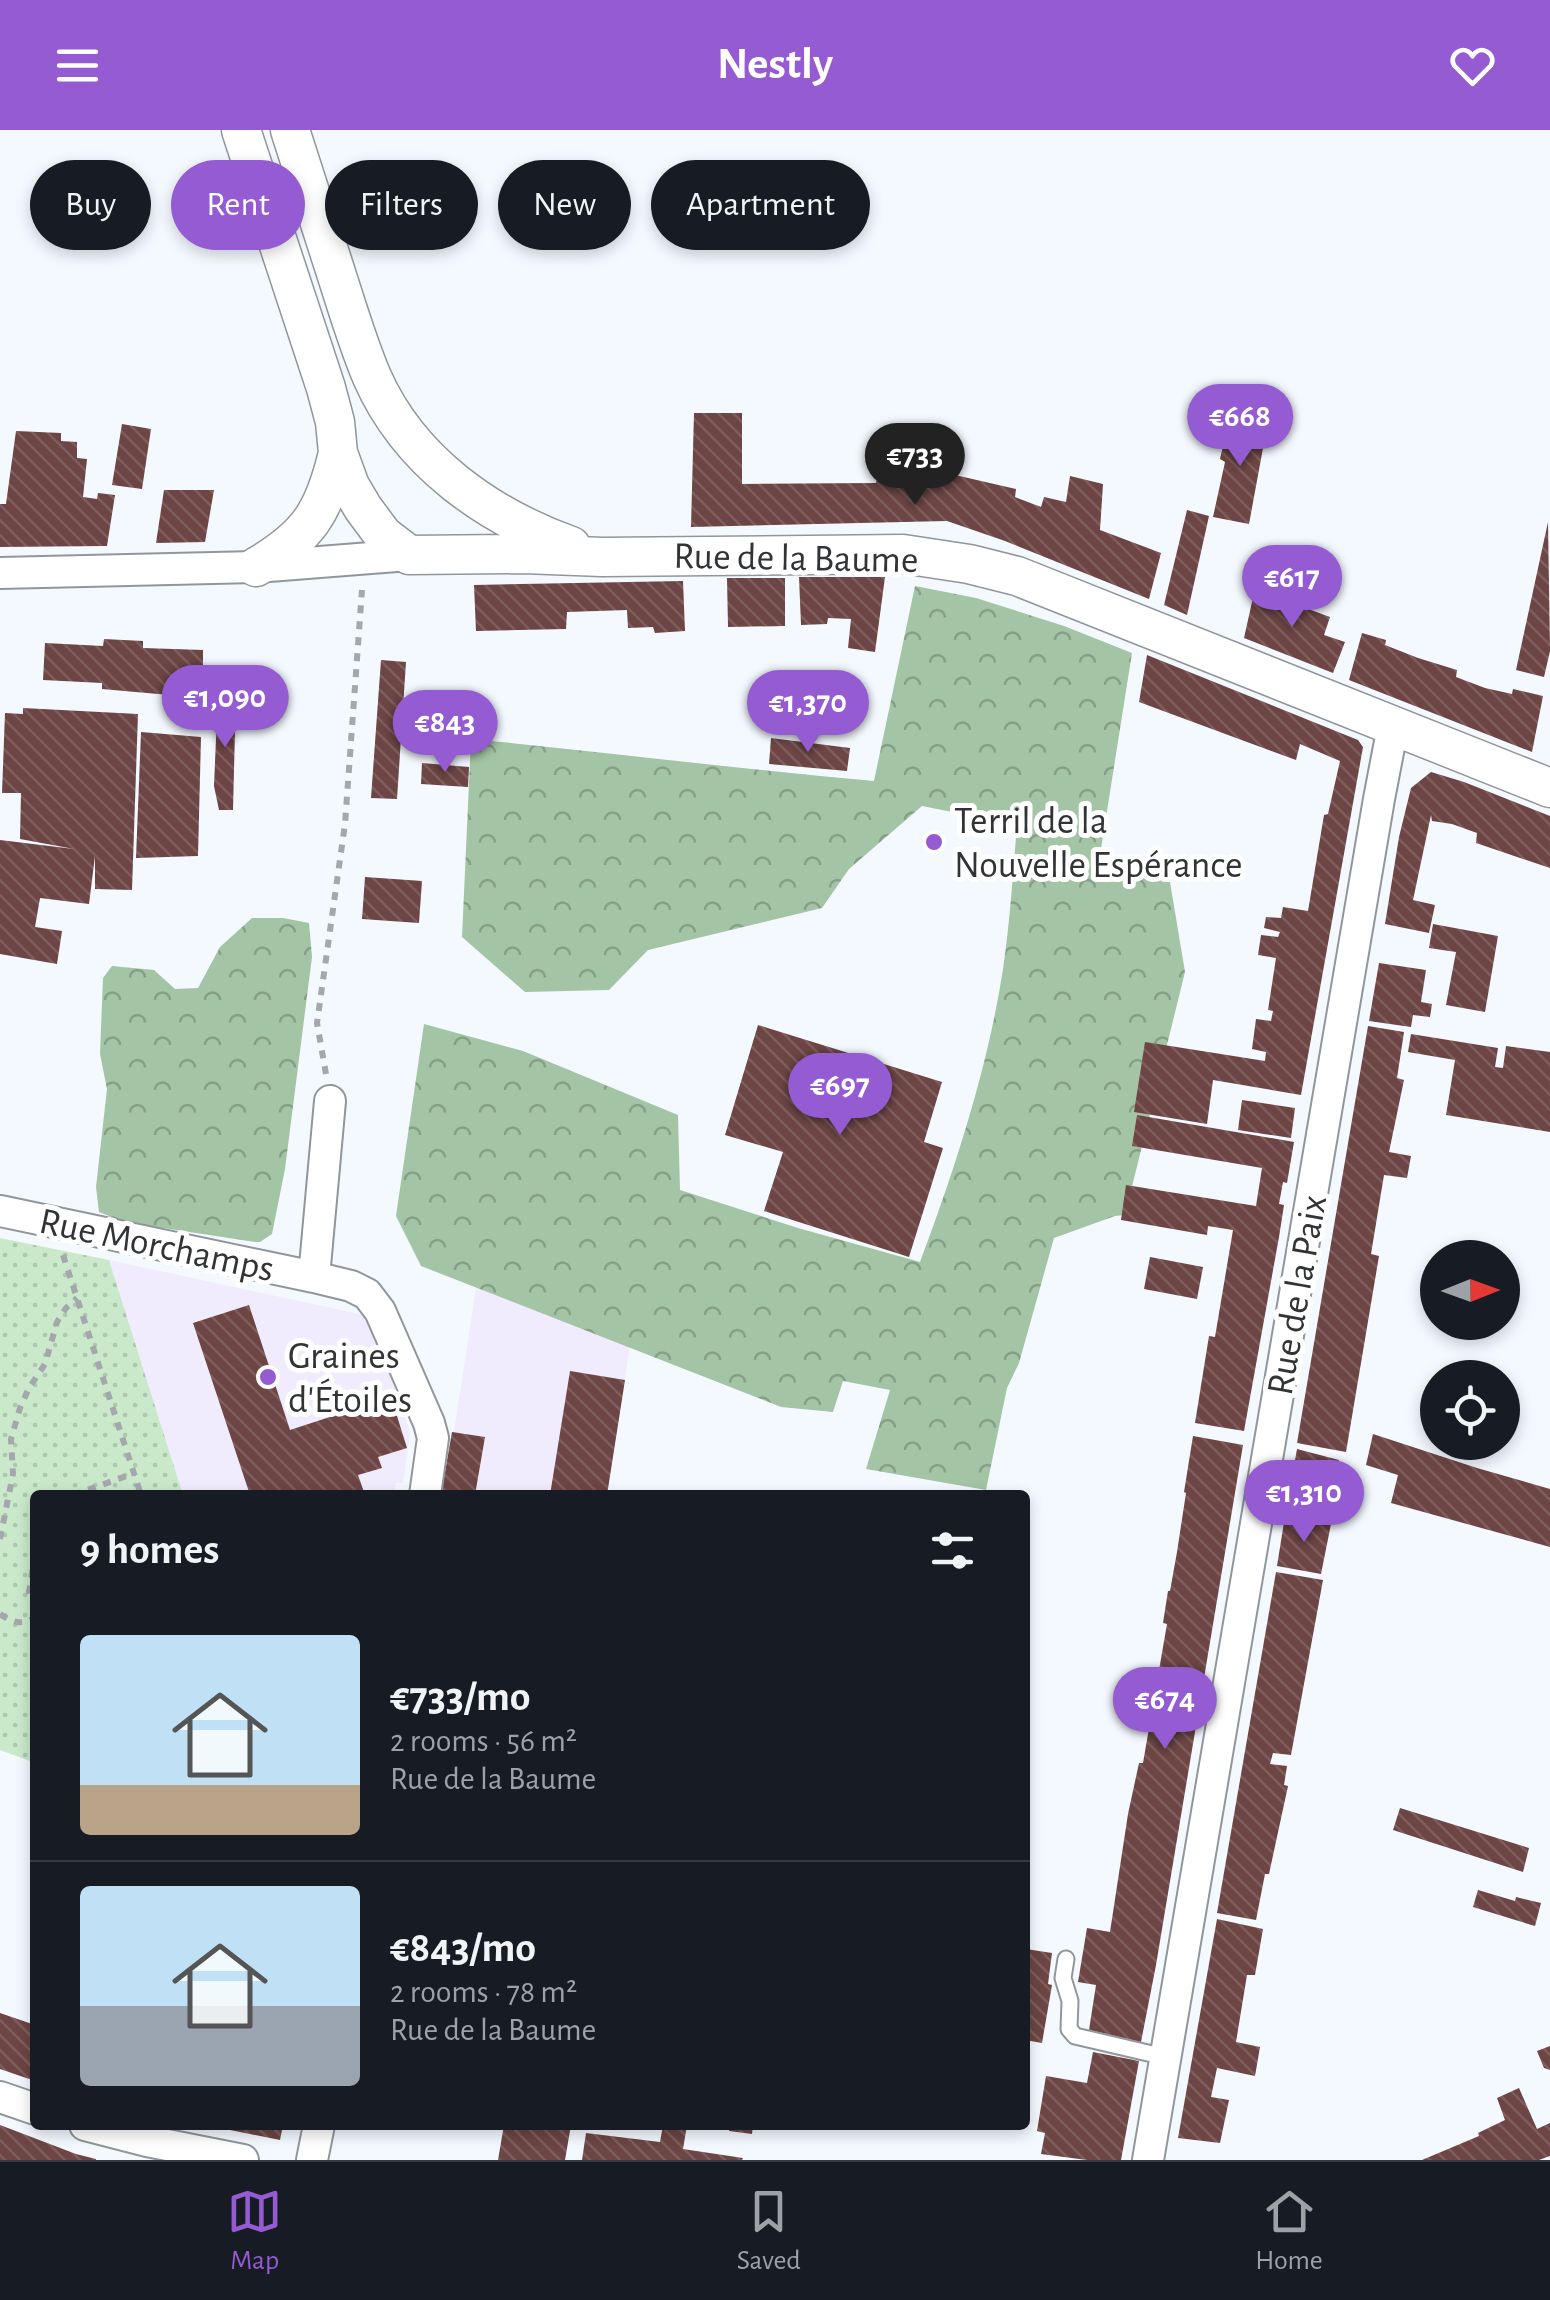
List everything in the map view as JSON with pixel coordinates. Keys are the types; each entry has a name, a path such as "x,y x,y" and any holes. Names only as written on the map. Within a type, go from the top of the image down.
{"street":[{"path":"241,130 326,388 336,422 338,453 350,486 383,535 409,555"},
{"path":"290,130 356,336 373,379 402,428 442,473 466,492 516,523 602,556"},
{"path":"256,567 284,551 314,517 332,478 338,453"},
{"name":"Rue de la Baume","path":"0,574 256,567 409,555 902,554 1017,576 1550,788"},
{"name":"Rue de la Paix","path":"1148,2160 1393,726"},
{"name":"Rue Morchamps","path":"314,1277 330,1101"},
{"name":"Rue Morchamps","path":"0,1211 314,1277 368,1294 380,1311 429,1423 432,1438 426,1490"},
{"path":"0,2097 30,2108"},
{"path":"103,2130 243,2160"},
{"path":"312,2160 317,2130"}],"lane":[{"path":"1066,1959 1063,1978 1070,2000 1069,2029 1074,2036 1165,2057"}],"path":[{"path":"330,1101 317,1023 345,824 364,559"},
{"path":"60,1245 140,1490"},
{"path":"0,1539 13,1474 11,1438 15,1424 29,1388 45,1364 57,1322 77,1298"},
{"path":"88,1490 134,1473"},
{"path":"0,1614 23,1624 30,1620"}],"shaded area":[{"name":"Graines d'Étoiles","path":"109,1260 364,1315 410,1432 403,1483 396,1483 395,1490 181,1490"},
{"path":"477,1282 636,1307 608,1490 443,1490"}],"green space":[{"path":"915,586 976,598 1132,653 1101,849 1170,882 1185,972 1125,1215 1054,1238 1019,1363 1007,1388 986,1490 866,1469 890,1390 843,1381 833,1412 781,1407 421,1266 396,1216 424,1024 523,1051 678,1115 680,1190 920,1262 958,1154 989,1043 1005,951 1017,825 922,806 849,869 822,908 648,950 609,990 525,992 462,937 471,739 874,781"},
{"path":"252,918 309,923 312,957 285,1169 272,1234 255,1242 124,1222 99,1212 96,1187 107,1089 100,1054 103,978 112,966 154,970 175,989 198,988 220,947"},
{"path":"0,1238 109,1260 181,1490 30,1490 30,1761 0,1750"}],"building":[{"path":"694,413 742,413 742,484 876,483 877,477 912,477 914,470 1016,489 1015,497 1041,507 1044,497 1066,502 1070,476 1103,484 1100,530 1161,553 1149,599 947,521 691,527"},
{"path":"1234,416 1268,421 1249,524 1213,517 1225,462 1220,459"},
{"path":"122,424 151,429 142,489 112,485"},
{"path":"16,431 61,433 61,441 77,442 77,458 87,459 83,497 97,499 98,493 115,495 107,546 0,547 0,504 6,504"},
{"path":"164,490 214,490 205,542 156,543"},
{"path":"1187,510 1209,516 1187,615 1164,605"},
{"path":"1548,522 1550,651 1544,677 1516,670"},
{"path":"799,577 885,577 875,652 848,648 851,619 828,618 827,624 801,625"},
{"path":"727,578 785,578 785,626 728,627"},
{"path":"683,581 685,631 655,633 653,627 628,628 627,610 567,612 566,629 476,631 474,585"},
{"path":"1256,584 1274,590 1273,596 1330,617 1324,635 1345,642 1333,673 1244,638"},
{"path":"1362,633 1457,670 1456,677 1485,688 1543,696 1532,752 1349,680"},
{"path":"104,639 143,641 143,648 203,650 203,698 102,689 102,683 43,680 45,643 103,646"},
{"path":"1147,655 1358,740 1363,747 1301,1095 1213,1080 1207,1124 1134,1112 1145,1042 1265,1061 1266,1052 1252,1049 1256,1019 1271,1021 1273,1011 1268,1010 1276,958 1258,955 1261,935 1278,937 1280,932 1264,928 1266,917 1281,918 1283,907 1308,911 1324,815 1328,814 1340,761 1300,744 1296,760 1139,702"},
{"path":"381,660 406,662 397,799 371,798"},
{"path":"236,691 233,810 219,810 214,786 218,692"},
{"path":"23,708 138,714 132,890 95,889 95,856 89,904 40,898 35,927 62,931 57,964 0,954 0,840 74,849 20,839 21,793 2,793 5,713 23,714"},
{"path":"141,732 201,737 198,856 136,858"},
{"path":"771,738 850,748 847,771 769,764"},
{"path":"422,763 469,767 468,787 421,784"},
{"path":"1431,772 1550,816 1550,868 1476,843 1477,833 1432,821 1431,815 1413,900 1435,905 1429,933 1385,924 1411,788"},
{"path":"365,877 422,881 419,923 362,919"},
{"path":"1433,924 1498,936 1485,1012 1446,1005 1456,952 1429,948"},
{"path":"1379,963 1426,970 1421,1002 1432,1004 1430,1017 1413,1015 1411,1027 1369,1021"},
{"path":"758,1025 942,1082 924,1142 943,1148 909,1257 764,1211 783,1152 725,1135"},
{"path":"1368,1026 1404,1032 1397,1078 1404,1080 1389,1152 1411,1156 1407,1178 1384,1175 1371,1254 1379,1256 1346,1452 1297,1443"},
{"path":"1411,1034 1498,1048 1495,1067 1503,1068 1506,1046 1550,1052 1550,1132 1446,1115 1455,1060 1408,1052"},
{"path":"1242,1100 1295,1108 1291,1138 1238,1130"},
{"path":"1137,1115 1294,1142 1279,1204 1284,1205 1244,1431 1195,1423 1209,1336 1215,1337 1233,1230 1208,1226 1207,1235 1121,1220 1126,1185 1256,1206 1262,1168 1132,1146"},
{"path":"1150,1257 1203,1267 1197,1299 1144,1289"},
{"path":"249,1305 290,1430 391,1397 407,1448 378,1457 382,1468 358,1475 363,1490 248,1490 193,1323"},
{"path":"570,1371 625,1380 608,1490 551,1490"},
{"path":"452,1432 485,1437 476,1490 442,1490"},
{"path":"1373,1434 1420,1449 1420,1460 1453,1460 1550,1489 1550,1547 1391,1503 1398,1475 1366,1465"},
{"path":"1193,1436 1243,1445 1141,2042 1089,2030 1096,1985 1078,1982 1087,1928 1110,1932 1128,1814 1139,1763 1143,1763 1167,1624 1163,1623"},
{"path":"1297,1449 1339,1460 1331,1507 1288,1500"},
{"path":"1285,1516 1331,1524 1321,1574 1277,1566"},
{"path":"1276,1572 1323,1580 1291,1755 1273,1753 1270,1764 1287,1766 1284,1785 1288,1786 1256,1920 1217,1913"},
{"path":"1400,1808 1529,1848 1523,1872 1393,1830"},
{"path":"1478,1890 1515,1901 1516,1897 1541,1903 1535,1926 1473,1907"},
{"path":"1217,1919 1263,1929 1255,1975 1247,1975 1236,2042 1260,2047 1255,2076 1217,2068 1211,2097 1229,2100 1220,2143 1178,2138"},
{"path":"1030,1950 1052,1953 1048,1984 1052,1985 1042,2043 1030,2041"},
{"path":"0,2013 30,2023 30,2079 0,2069"},
{"path":"1550,2046 1550,2070 1544,2068 1537,2051"},
{"path":"1093,2052 1139,2061 1121,2160 1041,2154 1045,2133 1037,2131 1046,2076 1087,2083"},
{"path":"1519,2088 1537,2129 1550,2123 1550,2156 1539,2160 1422,2160 1479,2136 1478,2133 1505,2120 1497,2098"},
{"path":"0,2125 76,2154 96,2160 0,2160"},
{"path":"230,2130 282,2130 280,2140"},
{"path":"503,2130 570,2130 565,2160 498,2160"},
{"path":"662,2130 686,2130 683,2149 743,2158 582,2160 586,2133 660,2142"}],"place":[{"name":"Terril de la Nouvelle Espérance","path":"934,842"},
{"name":"Graines d'Étoiles","path":"268,1377"}]}
